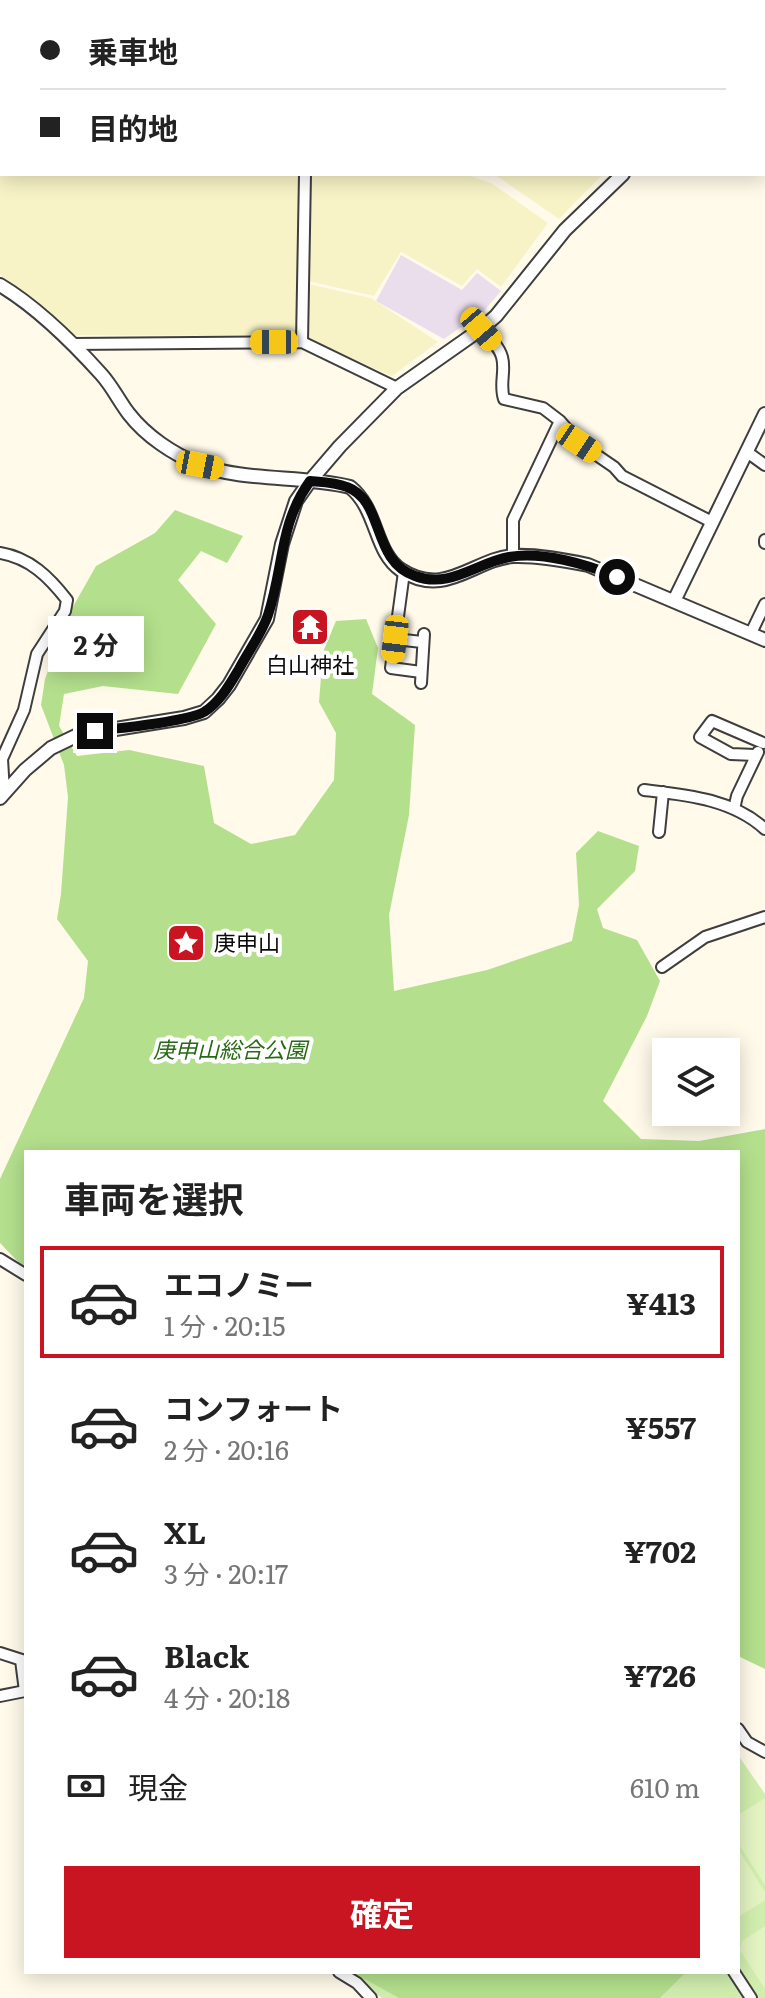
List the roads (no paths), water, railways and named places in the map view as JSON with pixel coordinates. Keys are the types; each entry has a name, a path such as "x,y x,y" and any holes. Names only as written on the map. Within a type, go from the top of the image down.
{"street":[{"path":"302,342 305,176"},
{"path":"1,794 51,748 78,735 184,718 204,712 218,699 267,619 296,501 310,481 397,388 496,316 565,230 621,176"},
{"path":"0,285 72,344 104,377 130,417 172,451 200,465 350,487 362,496 393,563 404,572 419,578 454,579 488,562 513,556 564,559 588,565 765,640"},
{"path":"481,329 497,347 502,359 504,399 543,408 560,421 579,443 622,476 712,522"},
{"path":"72,344 302,342 397,388"},
{"path":"674,601 765,414"},
{"path":"513,556 513,520 560,421"},
{"path":"747,452 765,465"},
{"path":"0,553 12,555 45,572 67,600 65,611 37,654 24,710 1,759 1,794"},
{"path":"395,639 423,638 421,678 391,668 404,572"},
{"path":"751,633 765,604"},
{"path":"734,809 755,755 764,741 712,721 700,737 731,754 755,755"},
{"path":"644,790 695,796 734,809 765,829"},
{"path":"659,832 663,792"},
{"path":"662,967 705,937 765,917"},
{"path":"0,1259 24,1274"},
{"path":"0,1653 24,1661"},
{"path":"0,1696 24,1691"},
{"path":"740,1732 747,1742 765,1752"},
{"path":"342,1974 357,1983 371,1998"},
{"path":"735,1974 751,1998"}],"place":[{"name":"白山神社","path":"310,627"},
{"name":"庚申山","path":"186,943"}],"park label":[{"name":"庚申山総合公園","path":"230,1050"}]}
